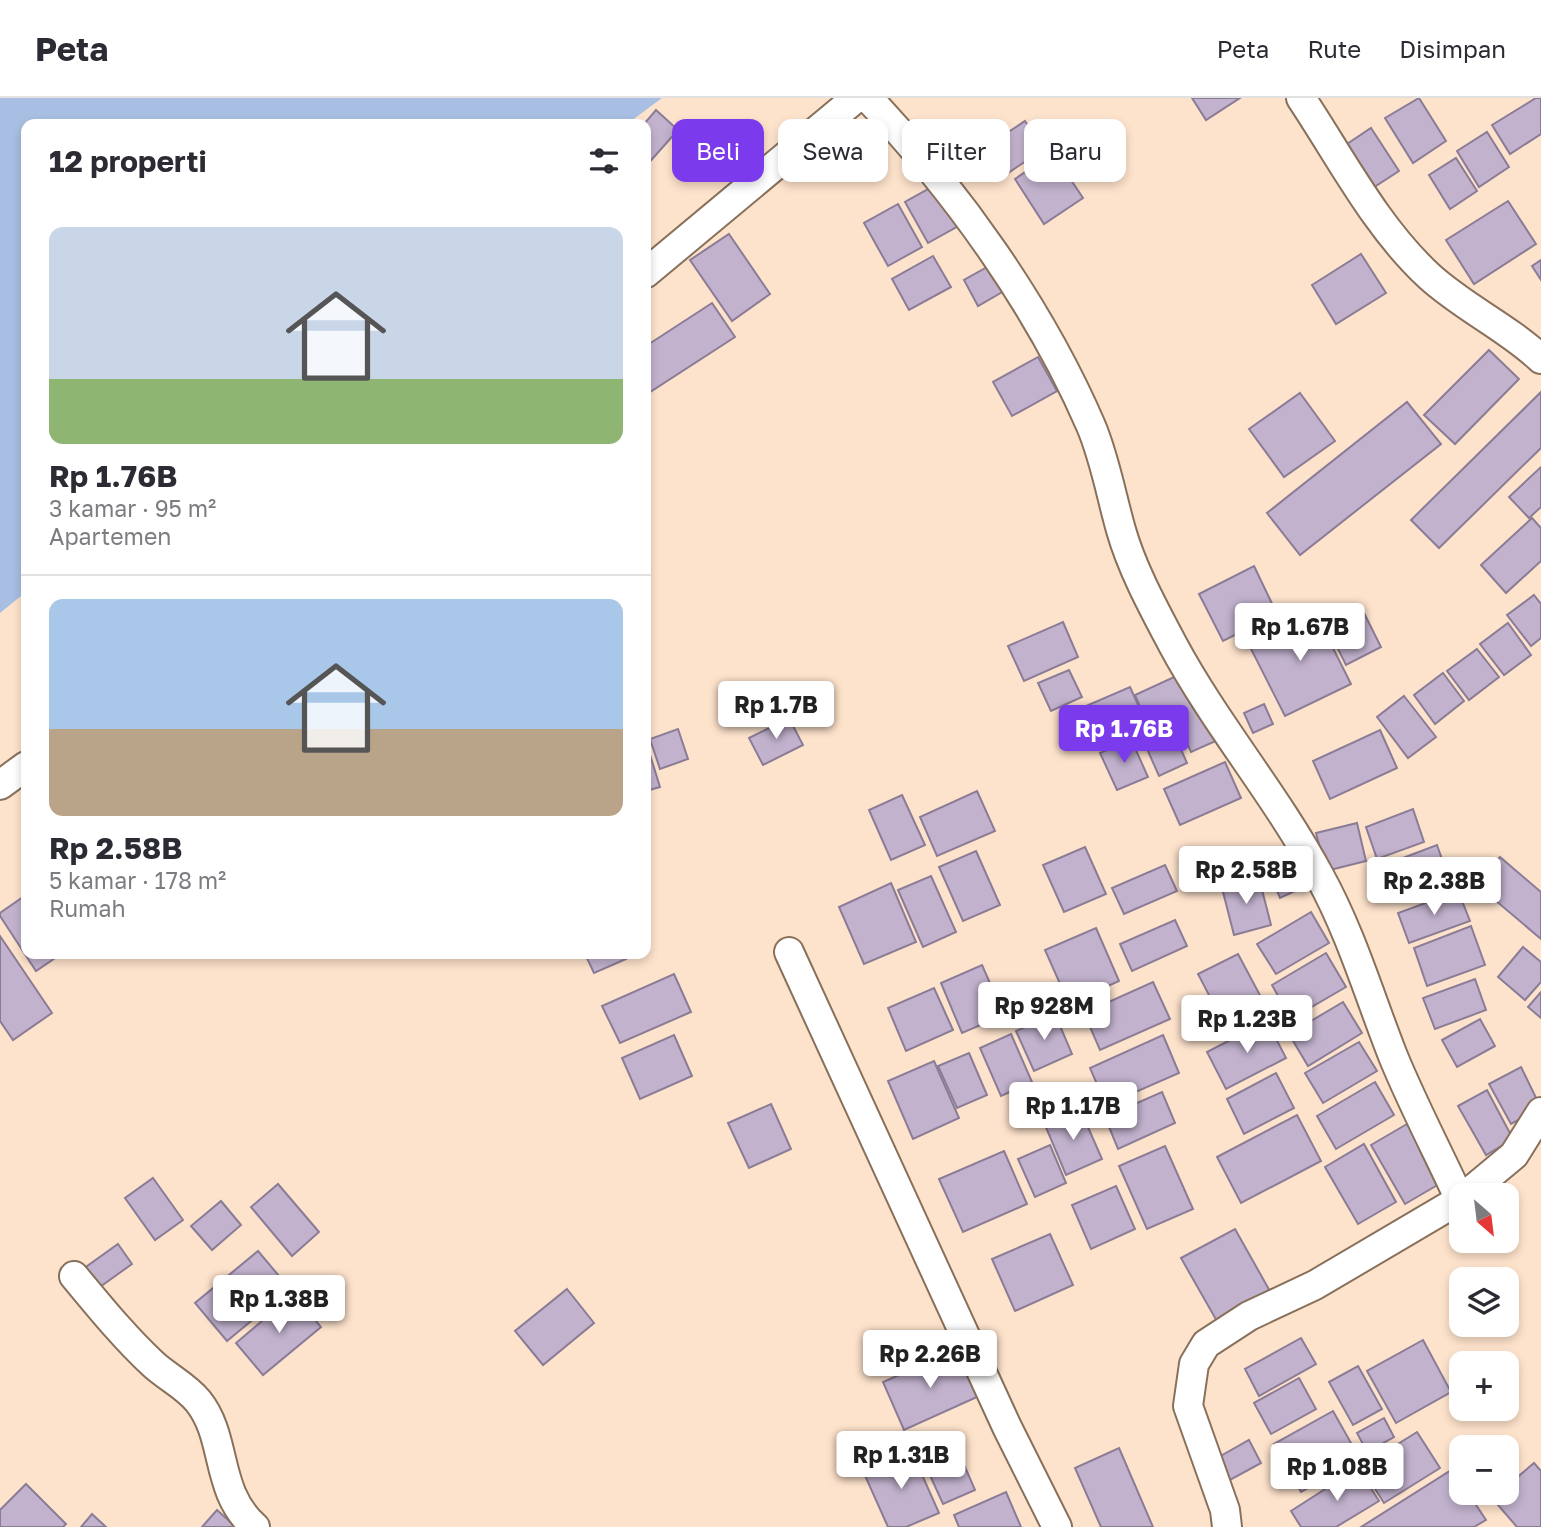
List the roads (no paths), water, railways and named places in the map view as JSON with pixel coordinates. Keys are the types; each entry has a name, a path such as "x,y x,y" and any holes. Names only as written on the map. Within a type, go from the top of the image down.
{"street":[{"path":"651,269 856,98"},
{"path":"867,98 919,151 1004,268 1076,394 1092,429 1122,533 1144,586 1173,646 1318,872 1346,927 1398,1068 1455,1183"},
{"path":"1301,98 1396,242 1456,299 1498,325 1541,359"},
{"path":"0,785 21,770"},
{"path":"789,952 1007,1427 1056,1527"},
{"path":"1480,1183 1514,1155 1541,1112"},
{"path":"1227,1527 1225,1510 1188,1406 1194,1364 1206,1345 1249,1316 1315,1285 1449,1206"},
{"path":"74,1276 131,1343 200,1403 218,1447 223,1478 235,1502 255,1527"}],"water":[{"path":"0,98 662,98 634,119 21,119 21,596 0,613"}]}
